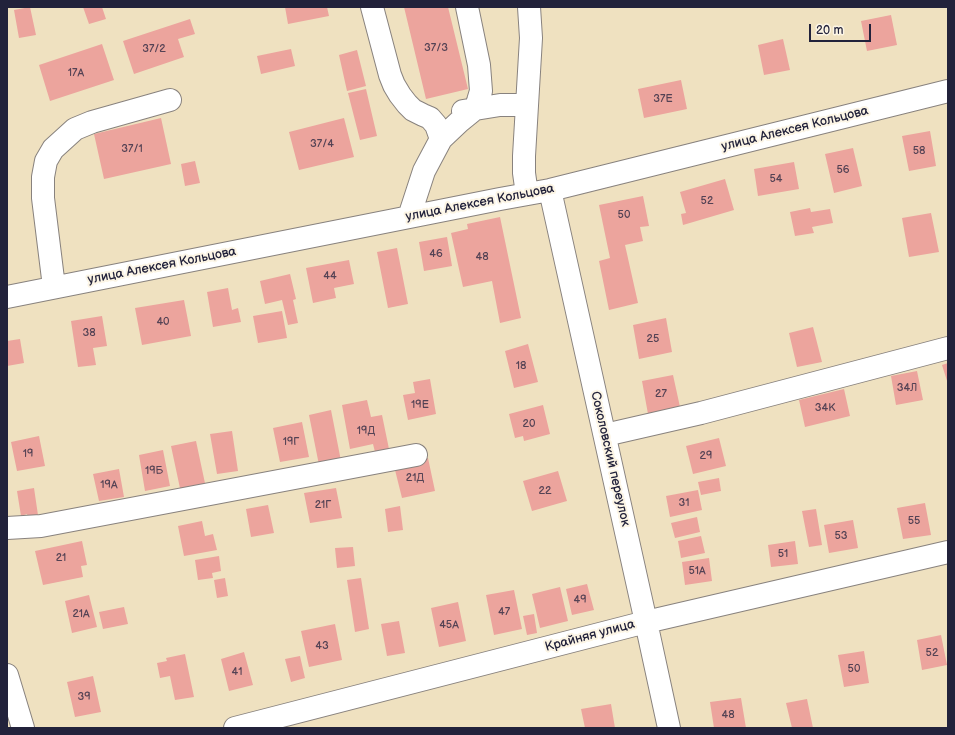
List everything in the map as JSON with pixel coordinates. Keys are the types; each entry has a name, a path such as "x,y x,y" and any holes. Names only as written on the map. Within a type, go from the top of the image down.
{"street":[{"path":"372,7 394,85 400,95 413,110 430,118 436,125 441,139"},
{"path":"409,217 424,171 441,139 475,109 478,101 481,90 481,78 467,7"},
{"path":"526,194 524,156 531,38 529,7"},
{"name":"улица Алексея Кольцова","path":"7,297 550,190 948,91"},
{"path":"54,287 43,198 43,177 46,161 53,149 75,129 92,122 170,100"},
{"path":"430,118 500,105 527,105"},
{"name":"Соколовский переулок","path":"550,190 669,728"},
{"path":"605,435 701,412 948,348"},
{"path":"7,528 41,526 416,455"},
{"name":"Крайняя улица","path":"235,728 646,622 948,552"},
{"path":"7,674 23,728"}],"building":[{"path":"30,7 36,35 19,38 14,10"},
{"path":"83,7 102,7 106,19 89,24"},
{"path":"285,7 327,7 329,16 288,24"},
{"path":"404,7 448,7 468,89 426,99"},
{"path":"891,15 897,45 867,51 861,21"},
{"path":"190,19 195,34 178,39 184,57 134,74 123,41"},
{"path":"783,39 790,70 764,75 758,45"},
{"path":"102,44 114,80 50,101 39,65"},
{"path":"291,49 295,66 261,74 257,56"},
{"path":"357,50 366,86 347,91 339,55"},
{"path":"681,80 687,109 644,118 638,89"},
{"path":"366,89 377,136 360,140 348,93"},
{"path":"161,118 171,164 104,179 94,134"},
{"path":"344,118 354,157 299,170 289,132"},
{"path":"930,131 936,166 909,171 902,136"},
{"path":"853,148 862,186 834,193 825,154"},
{"path":"195,161 200,183 185,186 181,164"},
{"path":"794,162 799,189 758,196 754,169"},
{"path":"725,179 734,210 683,225 681,214 686,213 680,192"},
{"path":"643,196 649,226 640,227 643,241 625,245 638,303 609,310 599,261 610,258 599,205"},
{"path":"810,208 811,212 830,209 833,223 812,227 814,233 795,236 790,212"},
{"path":"931,213 939,252 909,257 902,218"},
{"path":"500,217 521,318 500,323 492,281 463,287 451,233 468,229 467,224"},
{"path":"447,237 452,266 424,271 419,242"},
{"path":"397,248 408,304 388,308 377,252"},
{"path":"349,260 354,284 334,288 336,298 313,303 306,268"},
{"path":"290,274 296,299 293,300 298,323 288,325 282,300 265,304 260,281"},
{"path":"228,288 232,310 238,308 241,322 213,327 207,292"},
{"path":"184,300 191,336 142,345 135,308"},
{"path":"282,311 287,338 258,343 253,316"},
{"path":"102,316 107,346 93,348 96,365 78,367 71,321"},
{"path":"666,318 672,352 639,359 633,325"},
{"path":"813,327 822,362 797,367 789,333"},
{"path":"20,339 24,363 7,366 7,341"},
{"path":"528,344 538,382 514,388 505,351"},
{"path":"948,363 948,384 942,365"},
{"path":"917,371 923,400 896,405 891,376"},
{"path":"673,375 680,407 648,414 642,381"},
{"path":"430,379 436,414 408,420 403,395 415,393 413,382"},
{"path":"844,389 850,416 805,427 799,400"},
{"path":"367,400 371,417 382,415 389,449 375,452 373,444 350,449 342,405"},
{"path":"543,405 550,434 524,441 523,436 515,438 509,414"},
{"path":"331,410 341,461 319,465 309,415"},
{"path":"302,422 309,457 280,462 273,428"},
{"path":"232,431 238,471 217,474 210,434"},
{"path":"39,436 45,466 17,471 11,442"},
{"path":"719,438 726,466 693,474 686,446"},
{"path":"196,441 206,488 181,493 171,446"},
{"path":"163,450 170,486 145,491 139,455"},
{"path":"428,458 435,491 402,498 394,466"},
{"path":"119,469 124,497 99,501 93,474"},
{"path":"558,471 567,501 532,511 523,481"},
{"path":"719,478 721,491 701,495 698,482"},
{"path":"34,488 39,522 28,523 27,514 21,516 17,491"},
{"path":"336,488 342,518 310,523 304,493"},
{"path":"698,490 702,510 670,517 666,496"},
{"path":"925,503 931,535 903,539 897,508"},
{"path":"268,505 274,533 251,537 246,509"},
{"path":"400,506 403,530 388,532 385,509"},
{"path":"816,509 822,545 809,547 802,511"},
{"path":"697,517 700,532 675,538 671,523"},
{"path":"853,520 858,548 829,553 824,525"},
{"path":"202,521 205,536 213,534 217,550 184,556 178,526"},
{"path":"701,536 705,553 681,558 678,541"},
{"path":"82,541 87,565 81,566 83,577 43,585 35,551"},
{"path":"795,541 798,564 771,567 768,545"},
{"path":"353,547 355,566 337,568 335,548"},
{"path":"219,556 221,571 212,573 213,578 198,580 195,560"},
{"path":"709,558 712,581 685,585 682,562"},
{"path":"225,578 228,596 217,598 214,580"},
{"path":"361,578 369,629 355,632 347,580"},
{"path":"587,584 594,610 572,615 566,589"},
{"path":"560,587 568,621 540,628 532,594"},
{"path":"514,590 522,629 494,635 486,595"},
{"path":"89,595 97,627 72,633 65,601"},
{"path":"458,602 466,641 439,647 431,608"},
{"path":"124,607 128,624 103,629 99,612"},
{"path":"534,614 537,633 527,635 523,616"},
{"path":"399,621 405,653 387,656 381,624"},
{"path":"335,624 342,660 309,667 301,631"},
{"path":"941,635 947,665 922,670 917,640"},
{"path":"864,651 869,683 844,687 838,655"},
{"path":"244,652 253,685 229,691 221,659"},
{"path":"185,654 194,697 175,700 170,676 160,678 157,663 167,661 166,658"},
{"path":"300,656 305,678 291,682 285,659"},
{"path":"93,676 101,712 75,717 67,682"},
{"path":"741,698 746,728 714,728 710,702"},
{"path":"807,699 813,728 792,728 786,703"},
{"path":"611,704 615,728 585,728 581,709"}]}
